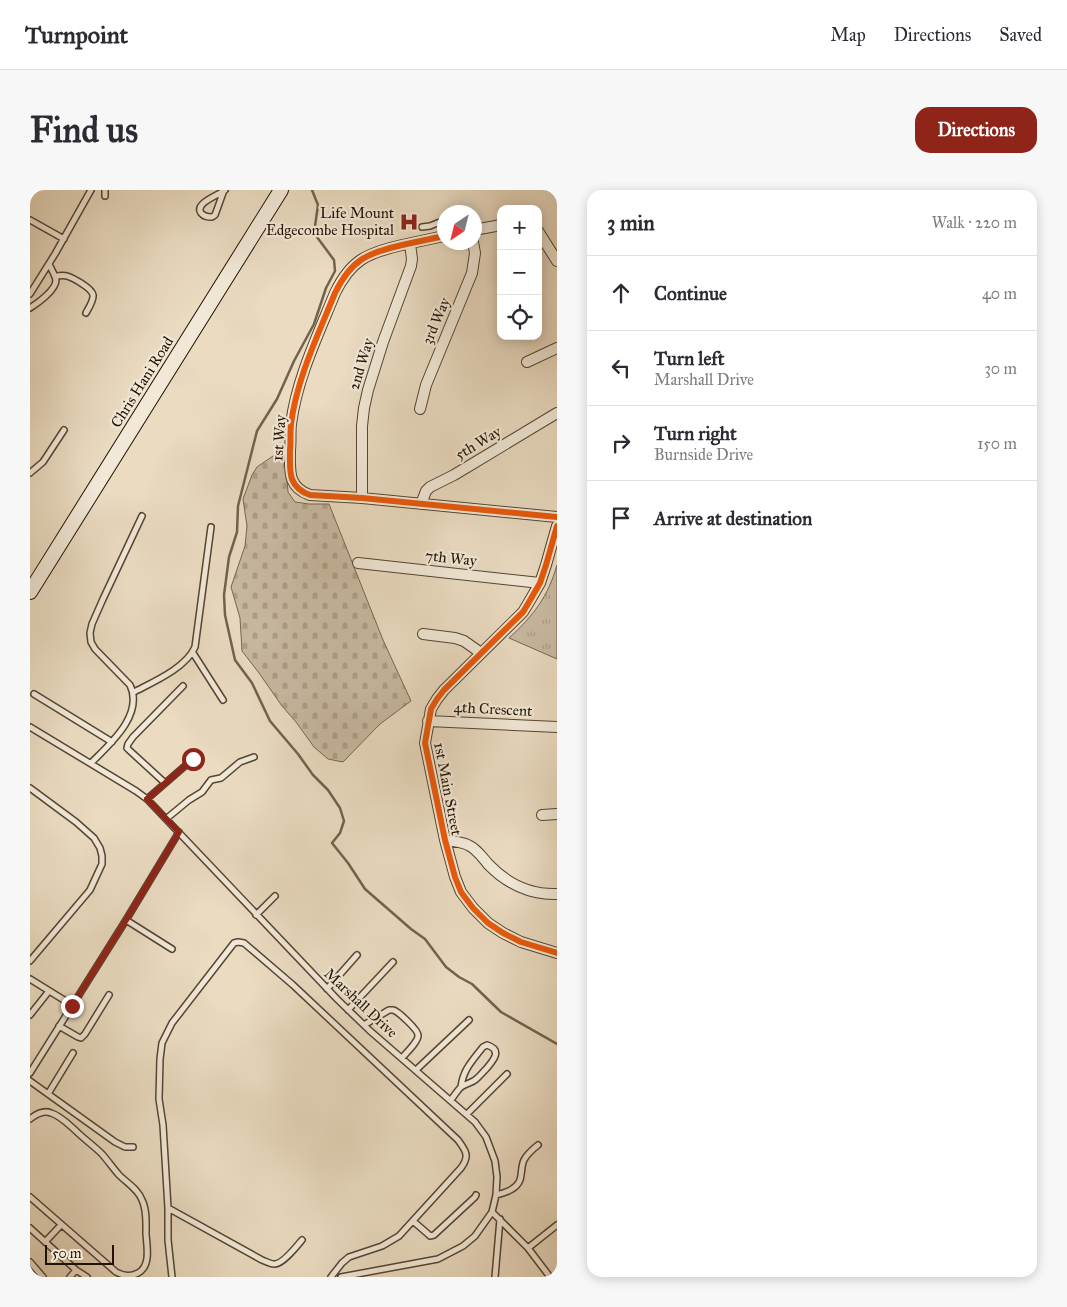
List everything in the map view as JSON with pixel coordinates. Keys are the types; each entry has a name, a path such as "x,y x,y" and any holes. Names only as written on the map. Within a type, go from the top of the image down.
{"main road":[{"name":"Chris Hani Road","path":"30,592 281,190"}],"street":[{"path":"482,229 497,226"},
{"name":"1st Way","path":"437,238 375,252 365,257 348,271 341,280 299,387 291,425 290,476 297,488 310,494 557,517"},
{"path":"542,238 557,261"},
{"name":"2nd Way","path":"362,498 362,426 364,408 380,351 411,266 410,244"},
{"name":"3rd Way","path":"420,410 426,385 472,273 475,250"},
{"path":"527,362 557,348"},
{"name":"5th Way","path":"422,504 426,491 430,487 454,475 557,413"},
{"name":"1st Main Street","path":"557,526 540,583 534,594 523,612 437,699 431,709 425,743 445,840 454,877 461,892 488,923 503,933 521,942 557,953"},
{"name":"7th Way","path":"358,563 540,583"},
{"path":"423,634 456,638 464,641 481,653"},
{"name":"4th Crescent","path":"428,721 557,727"},
{"path":"542,815 557,814"},
{"path":"445,840 472,847 501,877 514,884 532,892 557,894"}],"lane":[{"path":"30,294 64,239 91,190"},
{"path":"224,191 215,215 207,217 202,214 200,210 202,204 224,191"},
{"path":"30,220 64,239"},
{"path":"422,227 437,223"},
{"path":"30,308 43,298 55,284 55,276 49,264"},
{"path":"55,276 70,277 92,292 92,298 86,313"},
{"path":"30,473 43,462 64,430"},
{"path":"90,763 121,732 134,701 134,692 130,685 95,650 91,642 90,633 99,608 142,516"},
{"path":"134,692 171,671 193,653 212,527"},
{"path":"193,653 223,700"},
{"path":"166,782 127,748 133,738 183,686"},
{"path":"34,694 112,742"},
{"name":"Marshall Drive","path":"30,726 147,799 327,989 364,1025 467,1114 486,1138 495,1161 497,1177 496,1195 492,1212 475,1236 464,1246 438,1259 372,1274 341,1277"},
{"path":"166,819 202,792 211,780 221,778 240,762 254,758"},
{"path":"147,799 193,759"},
{"path":"30,788 76,822 94,838 100,848 102,864 90,890 30,961"},
{"path":"30,1073 179,832"},
{"path":"256,915 275,896"},
{"path":"126,920 172,949"},
{"path":"172,1277 168,1240 163,1125 159,1099 162,1043 172,1024 234,943 238,942 244,943 293,985 458,1140 466,1153 466,1162 399,1236 382,1246 350,1257 330,1277"},
{"path":"327,989 357,955"},
{"path":"348,1010 393,962"},
{"path":"30,979 72,1006"},
{"path":"30,1015 49,991"},
{"path":"59,1026 82,1038 109,995"},
{"path":"364,1025 388,1010 392,1010 414,1027 418,1037 402,1058"},
{"path":"416,1070 469,1020"},
{"path":"451,1100 461,1087 475,1080 494,1060 496,1054 492,1046 487,1045 483,1047 462,1077 461,1087"},
{"path":"48,1094 72,1053"},
{"path":"467,1114 507,1074"},
{"path":"30,1081 115,1142 125,1147 133,1147"},
{"path":"30,1119 42,1112 51,1112 64,1120 102,1154 138,1192 145,1207 147,1255 146,1264 141,1272 131,1276 124,1276 116,1272 30,1197"},
{"path":"496,1195 516,1186 520,1181 524,1161 538,1145"},
{"path":"413,1221 430,1236 476,1195"},
{"path":"168,1208 272,1264 282,1261 302,1240"},
{"path":"492,1212 528,1248 550,1277"},
{"path":"495,1277 500,1219"},
{"path":"45,1242 61,1224"},
{"path":"528,1248 557,1225"},
{"path":"30,1228 76,1270 87,1277"},
{"path":"30,1262 43,1277"},
{"path":"70,1277 76,1270"}],"green space":[{"path":"281,453 285,455 288,492 295,502 329,504 383,640 411,701 380,724 343,762 328,759 314,747 242,651 240,618 231,587 245,546 247,526 243,499 257,467"},
{"path":"557,565 557,659 509,638 539,605 549,587"}],"waterway":[{"path":"312,190 318,205 314,233 334,260 335,271 326,288 314,324 294,361 277,399 257,431 238,506 237,532 229,557 224,595 225,615 235,660 252,683 270,721 313,775 328,790 340,808 344,821 340,833 332,843 365,889 425,939 446,967 472,984 501,1012 557,1044"}],"cycle path":[{"path":"437,238 390,248 370,255 354,265 341,282 309,357 298,390 291,427 291,477 297,487 310,495 362,498 557,517"},
{"path":"557,526 540,583 523,612 437,699 431,709 425,743 445,840 461,892 488,923 503,933 521,942 557,953"}],"place":[{"name":"Life Mount Edgecombe Hospital","path":"409,222"}],"route":[{"path":"72,1006 179,832 147,799 193,759"}]}
